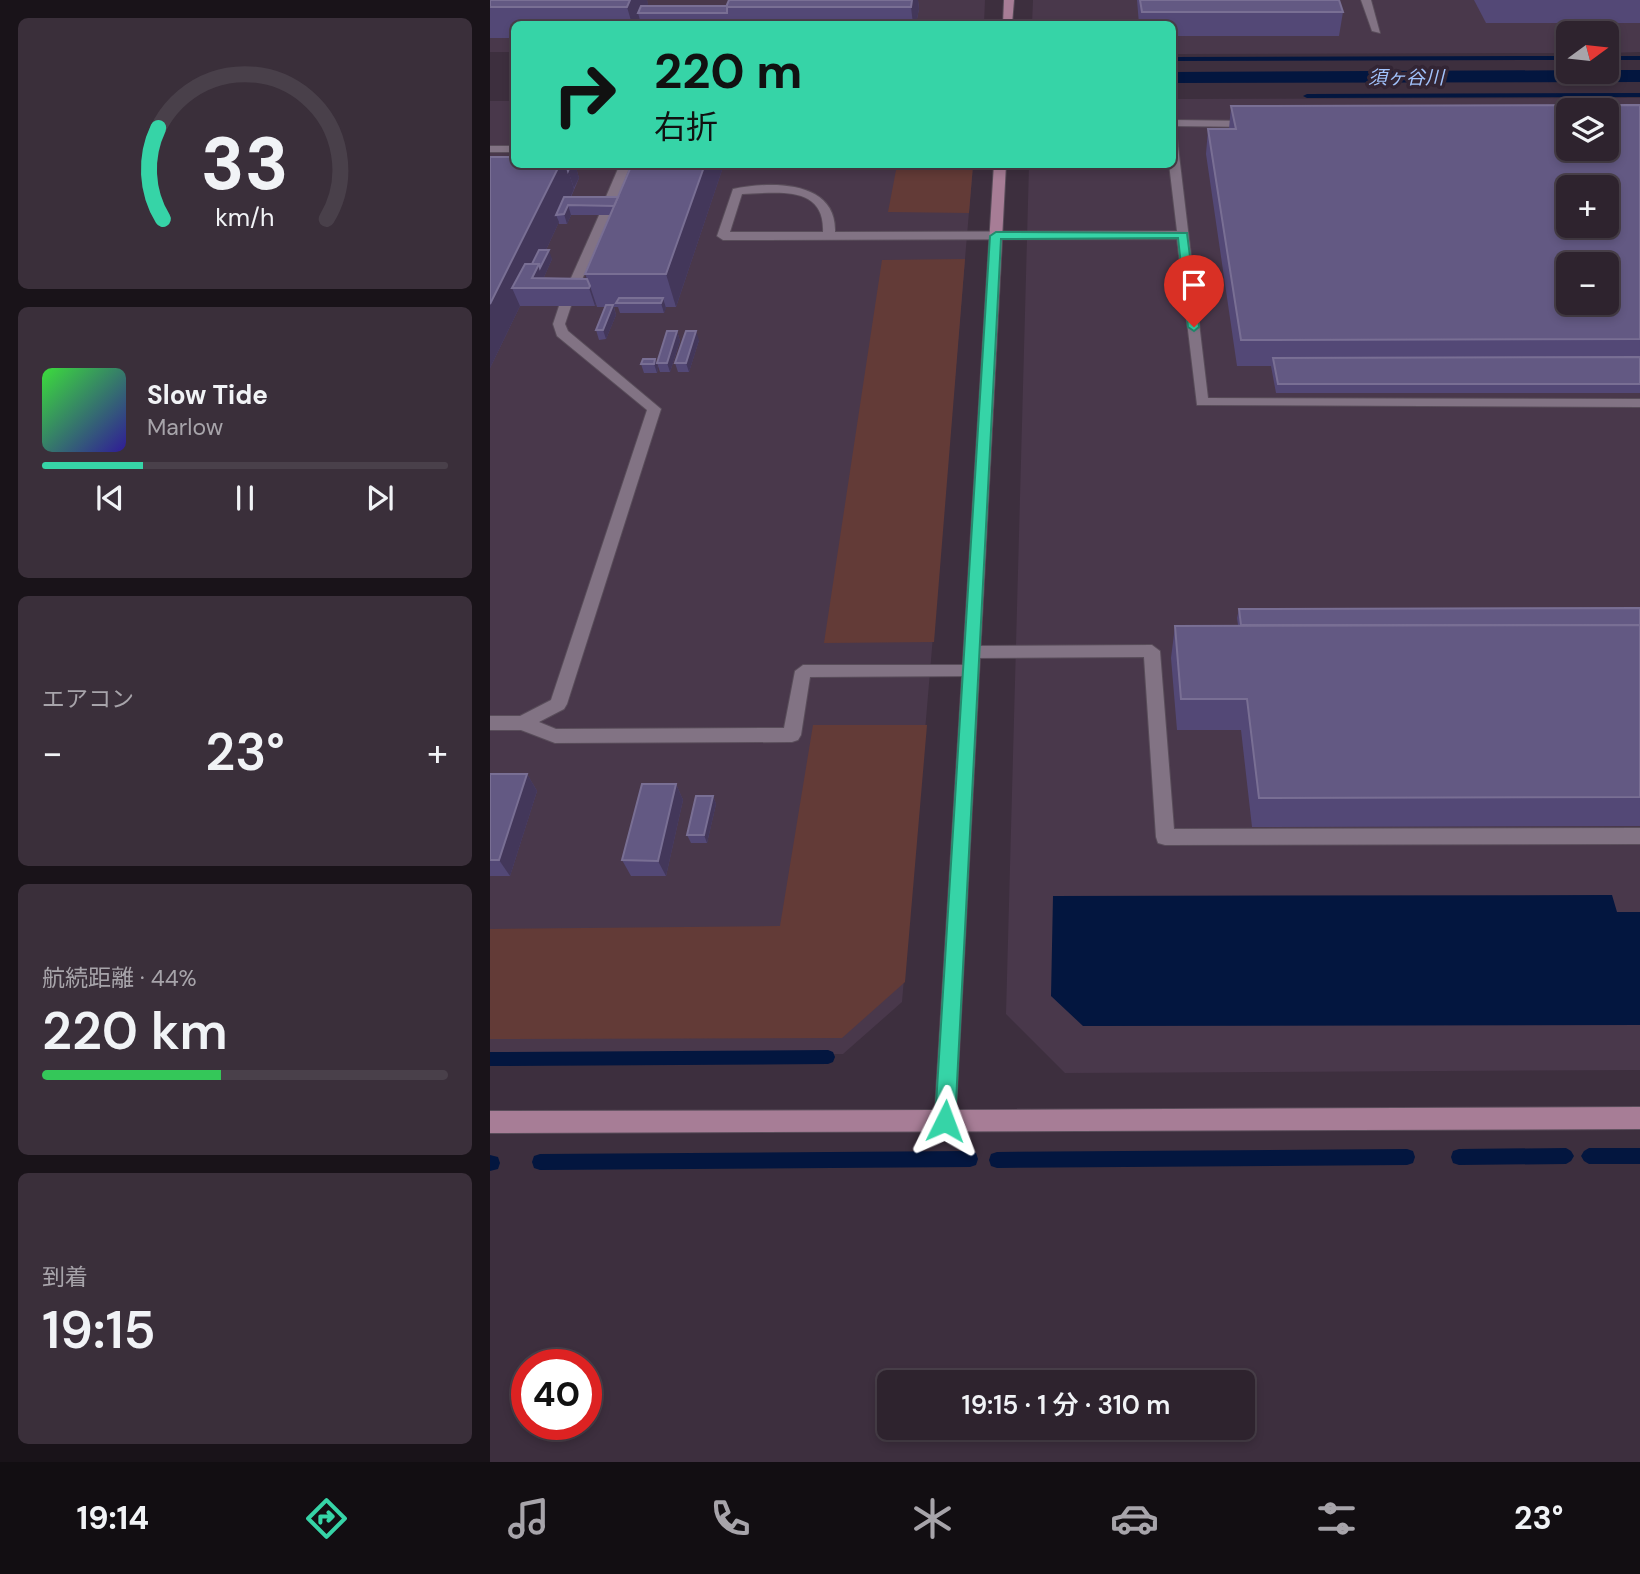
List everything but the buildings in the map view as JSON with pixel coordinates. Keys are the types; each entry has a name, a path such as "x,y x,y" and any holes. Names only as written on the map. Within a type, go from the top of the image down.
{"street":[{"path":"1008,21 1009,0"},
{"path":"945,1121 1000,168"},
{"path":"490,1122 1640,1118"}],"lane":[{"path":"1366,0 1377,31"},
{"path":"1176,123 1268,124"},
{"path":"490,149 511,149"},
{"path":"522,723 558,704 654,409 562,333 559,324 624,168"},
{"path":"1175,168 1202,402 1640,403"},
{"path":"830,236 832,221 829,209 817,198 799,191 737,191 723,236 830,236 996,236 1183,235"},
{"path":"972,652 1152,651 1165,837 1640,836"},
{"path":"490,723 522,723 555,736 792,735 803,671 971,671"}],"shaded area":[{"path":"490,0 985,0 984,21 511,21 511,52 490,52"},
{"path":"1033,0 1640,0 1640,52 1619,53 1619,21 1556,21 1556,53 1176,54 1176,21 1032,21"},
{"path":"1556,98 1556,161 1619,161 1619,98 1640,98 1640,1070 1065,1073 1006,1014 1029,168 1176,168 1176,99"},
{"path":"490,101 511,101 511,168 973,168 902,1002 843,1054 490,1056"},
{"path":"896,168 973,168 969,213 888,212"},
{"path":"965,259 934,642 824,643 882,260"},
{"path":"813,725 927,725 905,982 842,1038 490,1039 490,929 780,926"}],"water":[{"name":"須ヶ谷川","path":"1556,70 1556,82 1176,83 1176,72"},
{"path":"1619,70 1640,70 1640,82 1619,82"},
{"path":"1612,895 1617,912 1640,912 1640,1025 1083,1026 1051,996 1053,896"}],"waterway":[{"name":"須ヶ谷川","path":"1176,59 1556,58"},
{"path":"1619,58 1640,58"},
{"name":"須ヶ谷川","path":"1307,96 1640,95"},
{"path":"490,1059 828,1057"},
{"path":"1459,1157 1566,1156"},
{"path":"1589,1156 1640,1156"},
{"path":"997,1160 1407,1157"},
{"path":"540,1162 970,1159"}],"route":[{"path":"945,1121 996,236 1183,235 1194,327"}]}
